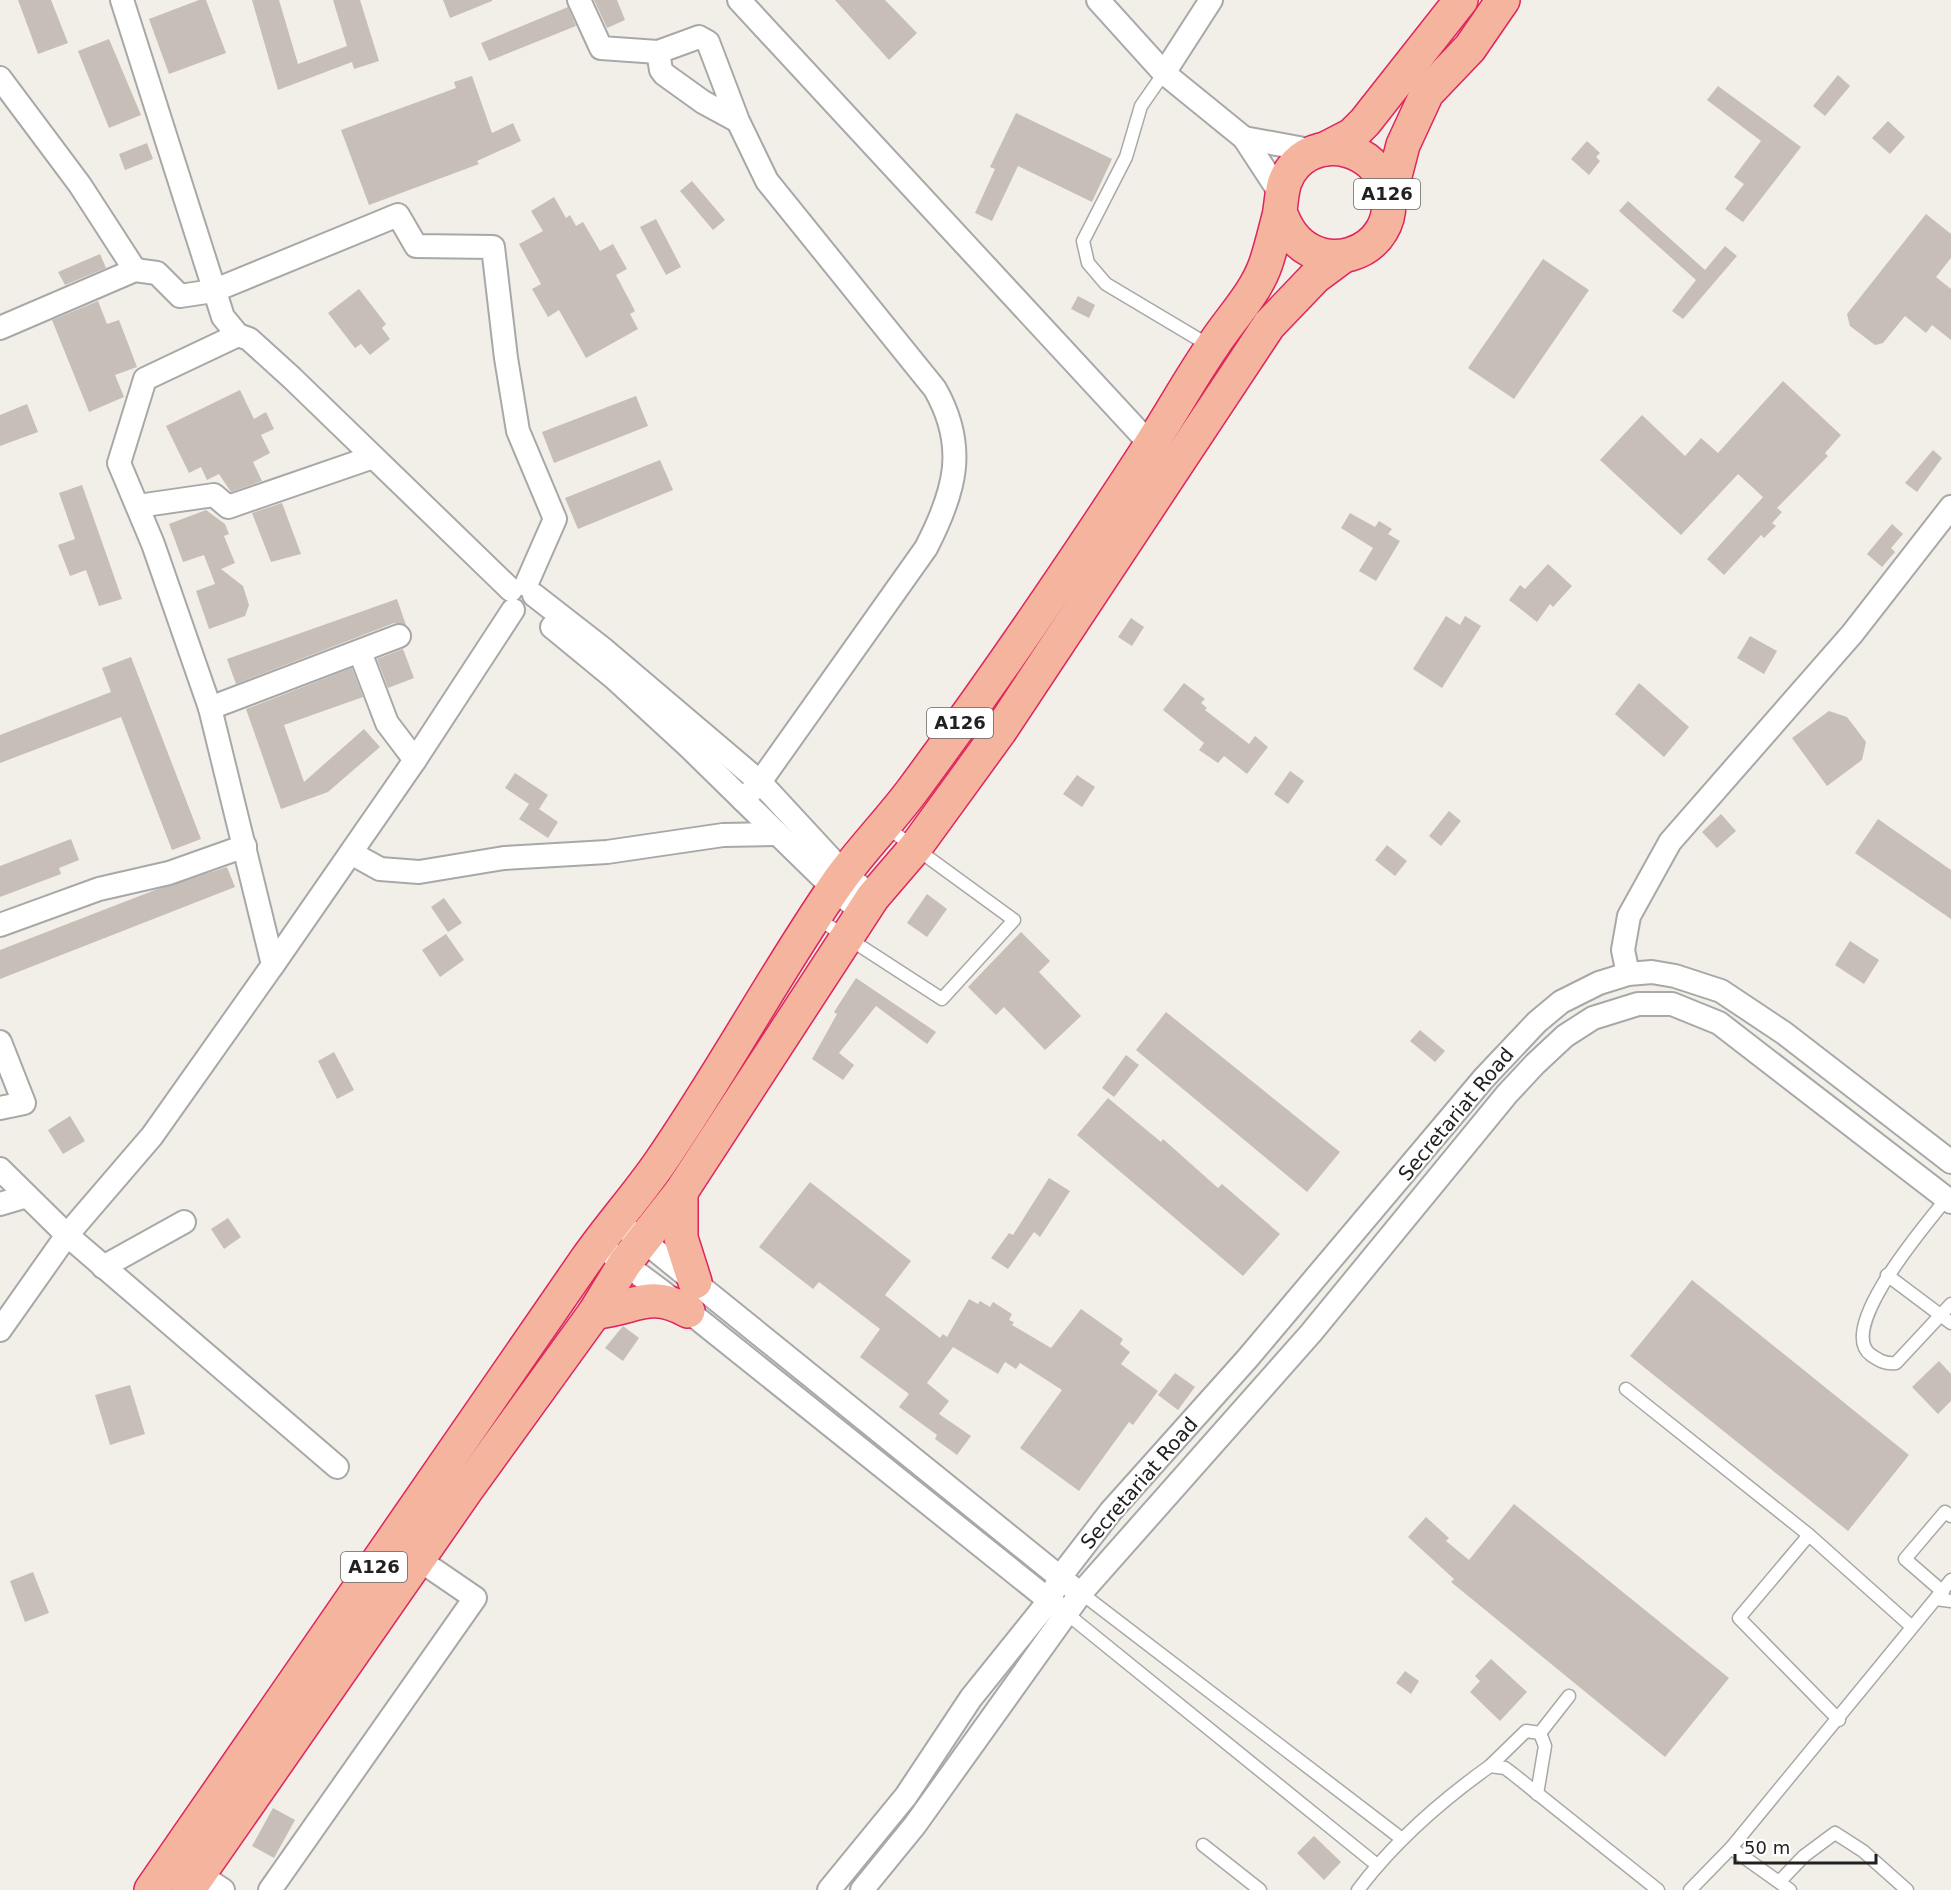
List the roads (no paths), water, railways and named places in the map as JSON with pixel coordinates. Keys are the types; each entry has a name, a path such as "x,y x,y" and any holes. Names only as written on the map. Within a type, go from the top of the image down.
{"highway":[{"name":"A126","path":"151,1890 606,1233 658,1165 839,881 909,794 1039,611 1151,445 1211,347 1256,285 1266,264 1287,175 1299,160 1352,135 1365,122 1461,0"},
{"name":"A126","path":"204,1885 418,1559 595,1312 635,1252 681,1192 860,915 915,848 1066,635 1269,325 1315,277 1342,257 1357,252 1375,238 1386,218 1403,145 1427,93 1470,48 1503,0"},
{"name":"A126","path":"1320,150 1341,148 1369,161 1379,173 1386,187 1388,203"},
{"path":"1280,202 1286,228 1302,246 1325,256 1342,257"},
{"path":"595,1312 617,1310 644,1300 672,1302 691,1297 681,1238 681,1192"}],"street":[{"path":"122,0 177,165 213,291 224,317 238,335 249,339 522,598 614,678 777,834 839,881"},
{"path":"579,0 601,48 658,52 699,36 708,42 738,120 767,181 934,389 946,409 954,455 953,482 946,508 926,548 760,782 743,800"},
{"path":"739,0 1151,445"},
{"path":"1098,0 1164,72 1244,138 1280,202"},
{"path":"1164,72 1211,0"},
{"path":"658,52 664,74 703,102 738,120"},
{"path":"0,78 80,185 135,270"},
{"path":"1244,138 1320,150"},
{"path":"0,328 135,270 157,273 180,296 213,291 398,215 416,246 493,247 506,358 518,431 555,519 522,598 415,760 152,1136 67,1235 0,1330"},
{"path":"238,335 145,379 119,463 138,506 210,708 273,965"},
{"path":"138,506 214,495 228,507 373,457"},
{"path":"1628,974 1623,950 1629,916 1670,842 1852,634 1951,507"},
{"path":"522,598 602,648 760,782 839,881 860,915"},
{"path":"210,708 399,636"},
{"path":"360,652 387,723 415,760"},
{"path":"351,853 380,869 419,872 504,858 607,852 723,835 777,834"},
{"path":"0,925 99,889 168,873 245,846"},
{"name":"Secretariat Road","path":"862,1890 915,1825 1057,1607 1060,1577 1111,1511 1247,1359 1508,1051 1561,1002 1590,987 1628,974 1652,972 1705,985 1735,1000 1784,1033 1951,1162"},
{"name":"Secretariat Road","path":"829,1890 906,1796 971,1698 1057,1607 1080,1593 1311,1332 1507,1094 1564,1036 1593,1018 1638,1004 1658,1003 1692,1010 1719,1023 1949,1200"},
{"path":"0,1042 24,1103 0,1108"},
{"path":"0,1169 103,1267 337,1467"},
{"path":"0,1204 27,1196"},
{"path":"103,1267 184,1222"},
{"path":"606,1233 635,1252 691,1297 1057,1607"},
{"path":"691,1297 1080,1593"},
{"path":"270,1890 475,1598 418,1559"}],"lane":[{"path":"1164,72 1141,106 1126,157 1083,241 1088,263 1106,284 1211,347"},
{"path":"817,918 860,915 942,999 1014,920 884,824"},
{"path":"1949,1200 1887,1275 1865,1320 1861,1339 1868,1353 1886,1364 1896,1363 1947,1319 1951,1304"},
{"path":"1887,1275 1947,1319"},
{"path":"1626,1389 1809,1535 1911,1626"},
{"path":"1943,1598 1905,1558 1945,1512 1951,1516"},
{"path":"1809,1535 1739,1618 1839,1720"},
{"path":"1690,1890 1731,1848 1839,1720 1911,1626 1943,1598 1951,1580"},
{"path":"1080,1593 1402,1839"},
{"path":"1057,1607 1377,1865"},
{"path":"1540,1733 1569,1696"},
{"path":"1358,1890 1377,1865 1402,1839 1463,1785 1490,1766 1526,1731 1540,1733"},
{"path":"1537,1794 1545,1746 1540,1733"},
{"path":"1490,1766 1505,1768 1658,1890"},
{"path":"1780,1881 1804,1856 1835,1833 1863,1851 1907,1890"},
{"path":"1203,1845 1260,1890"},
{"path":"1731,1848 1790,1890"}]}
